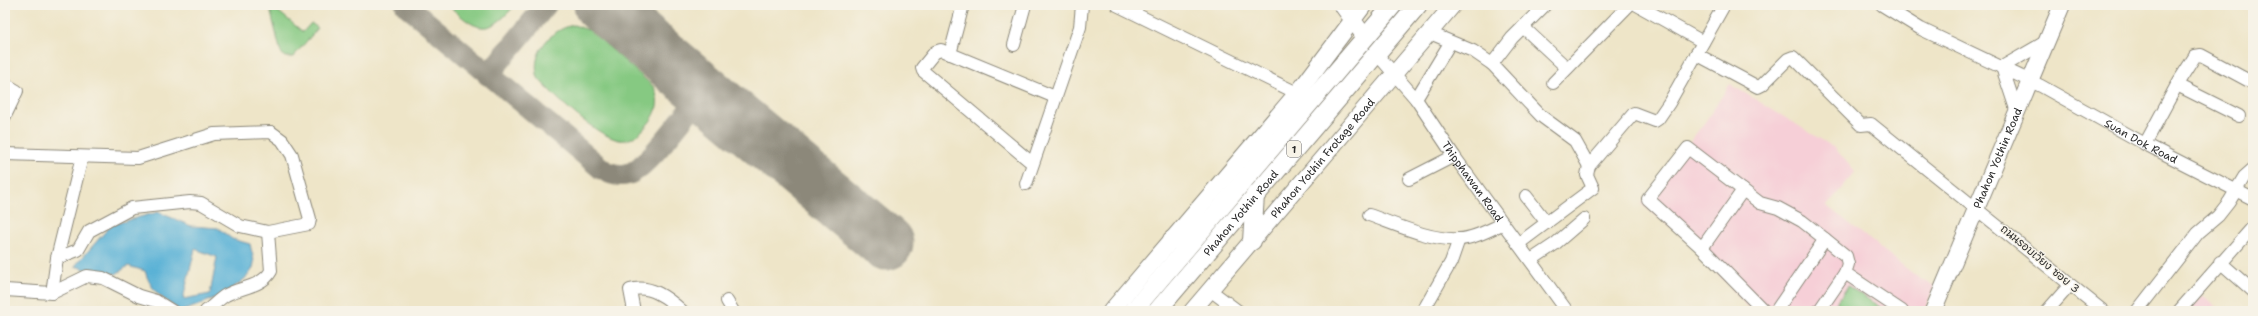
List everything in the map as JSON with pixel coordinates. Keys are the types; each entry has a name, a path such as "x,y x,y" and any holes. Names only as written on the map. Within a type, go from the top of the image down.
{"highway":[{"name":"Phahon Yothin Road","path":"1133,311 1393,5"},
{"name":"Phahon Yothin Road","path":"1157,311 1418,5"},
{"path":"1365,37 1376,53"},
{"path":"1252,241 1255,195"},
{"path":"1172,240 1212,217"}],"main road":[{"path":"1342,5 1365,37"},
{"path":"1111,311 1297,93 1364,5"},
{"name":"Phahon Yothin Frotage Road","path":"1192,311 1453,5"},
{"name":"Phahon Yothin Road","path":"1937,309 1977,207 2062,5"}],"street":[{"path":"950,54 963,5"},
{"path":"1014,44 1025,5"},
{"path":"1026,184 1080,27 1082,5"},
{"path":"1117,5 1131,8 1297,93"},
{"path":"1492,64 1512,38 1546,5"},
{"path":"1553,83 1629,5"},
{"path":"1638,5 1703,42"},
{"path":"1518,244 1593,188 1587,175 1590,166 1634,113 1655,121 1658,119 1669,103 1724,5"},
{"name":"Suan Dok Road","path":"1882,5 1921,29 2031,81 2145,144 2253,199"},
{"path":"1523,28 1567,68"},
{"path":"1430,33 1450,43 1473,51 1492,64 1542,116 1575,141 1590,166"},
{"path":"2017,112 2002,67 2047,42"},
{"path":"1416,100 1450,43"},
{"path":"1032,163 923,72 924,66 937,50 1056,97"},
{"name":"Thipphawan Road","path":"1376,53 1416,100 1502,224 1531,260 1567,311"},
{"name":"ถนนรอบเวียง ซอย 3","path":"1696,54 1758,87 1762,86 1788,59 1793,58 1861,125 1871,124 1977,207 2103,311"},
{"path":"2145,144 2177,85 2195,56 2201,55 2253,83"},
{"path":"5,84 17,91 5,116"},
{"path":"2177,85 2239,116"},
{"path":"5,154 138,158 214,134 271,132 282,140 292,155 310,219 309,224 268,232 240,226 201,203 132,208 89,231 78,250 57,258"},
{"path":"1764,311 1702,248 1648,200 1688,148 1760,202 1778,208 1802,221 1846,256 1848,264 1845,273 1819,311"},
{"path":"1409,179 1454,156"},
{"path":"52,293 57,258 82,157"},
{"path":"2136,311 2198,233 2229,202 2235,190 2253,169"},
{"path":"1702,248 1743,190"},
{"path":"1526,196 1547,222"},
{"path":"1369,215 1443,238 1459,239 1492,229 1502,224"},
{"path":"1531,260 1555,244 1584,219"},
{"path":"2179,311 2220,262 2253,227"},
{"path":"206,311 226,295 263,281 269,275 271,271 268,232"},
{"path":"1423,311 1451,262 1459,239"},
{"path":"1776,311 1825,239"},
{"path":"2220,262 2253,291"},
{"path":"1845,273 1902,311"},
{"path":"5,290 52,293 87,276 103,278 139,296 156,301 172,311"},
{"path":"2047,311 2070,285"},
{"path":"634,311 630,290 636,288 658,293 682,311"},
{"path":"1210,290 1238,311"}],"shaded area":[{"path":"1730,84 1835,148 1855,172 1827,206 1920,279 1935,286 1924,311 1752,311 1684,237 1641,204 1705,122"},
{"path":"2203,295 2220,311 2189,311"}],"green space":[{"path":"269,5 275,5 273,7 303,32 311,23 318,28 293,57 286,57 281,53"},
{"path":"448,5 515,5 497,23 482,27 467,21"},
{"path":"574,25 591,31 654,87 657,97 656,111 646,127 633,138 626,140 605,135 566,106 538,78 536,69 537,60 544,44 557,32 565,27"},
{"path":"1848,286 1886,311 1831,311"}],"water":[{"path":"158,212 191,226 218,228 232,239 250,244 254,263 251,271 245,279 235,286 212,299 181,311 159,295 151,285 145,271 128,266 116,274 94,272 75,266 111,225","holes":["195,249 217,257 210,294 183,299"]}],"taxiway":[{"path":"406,5 602,169 614,174 628,174 646,162 705,90"},
{"path":"488,75 546,5"}],"runway":[{"path":"601,5 886,243"}]}
